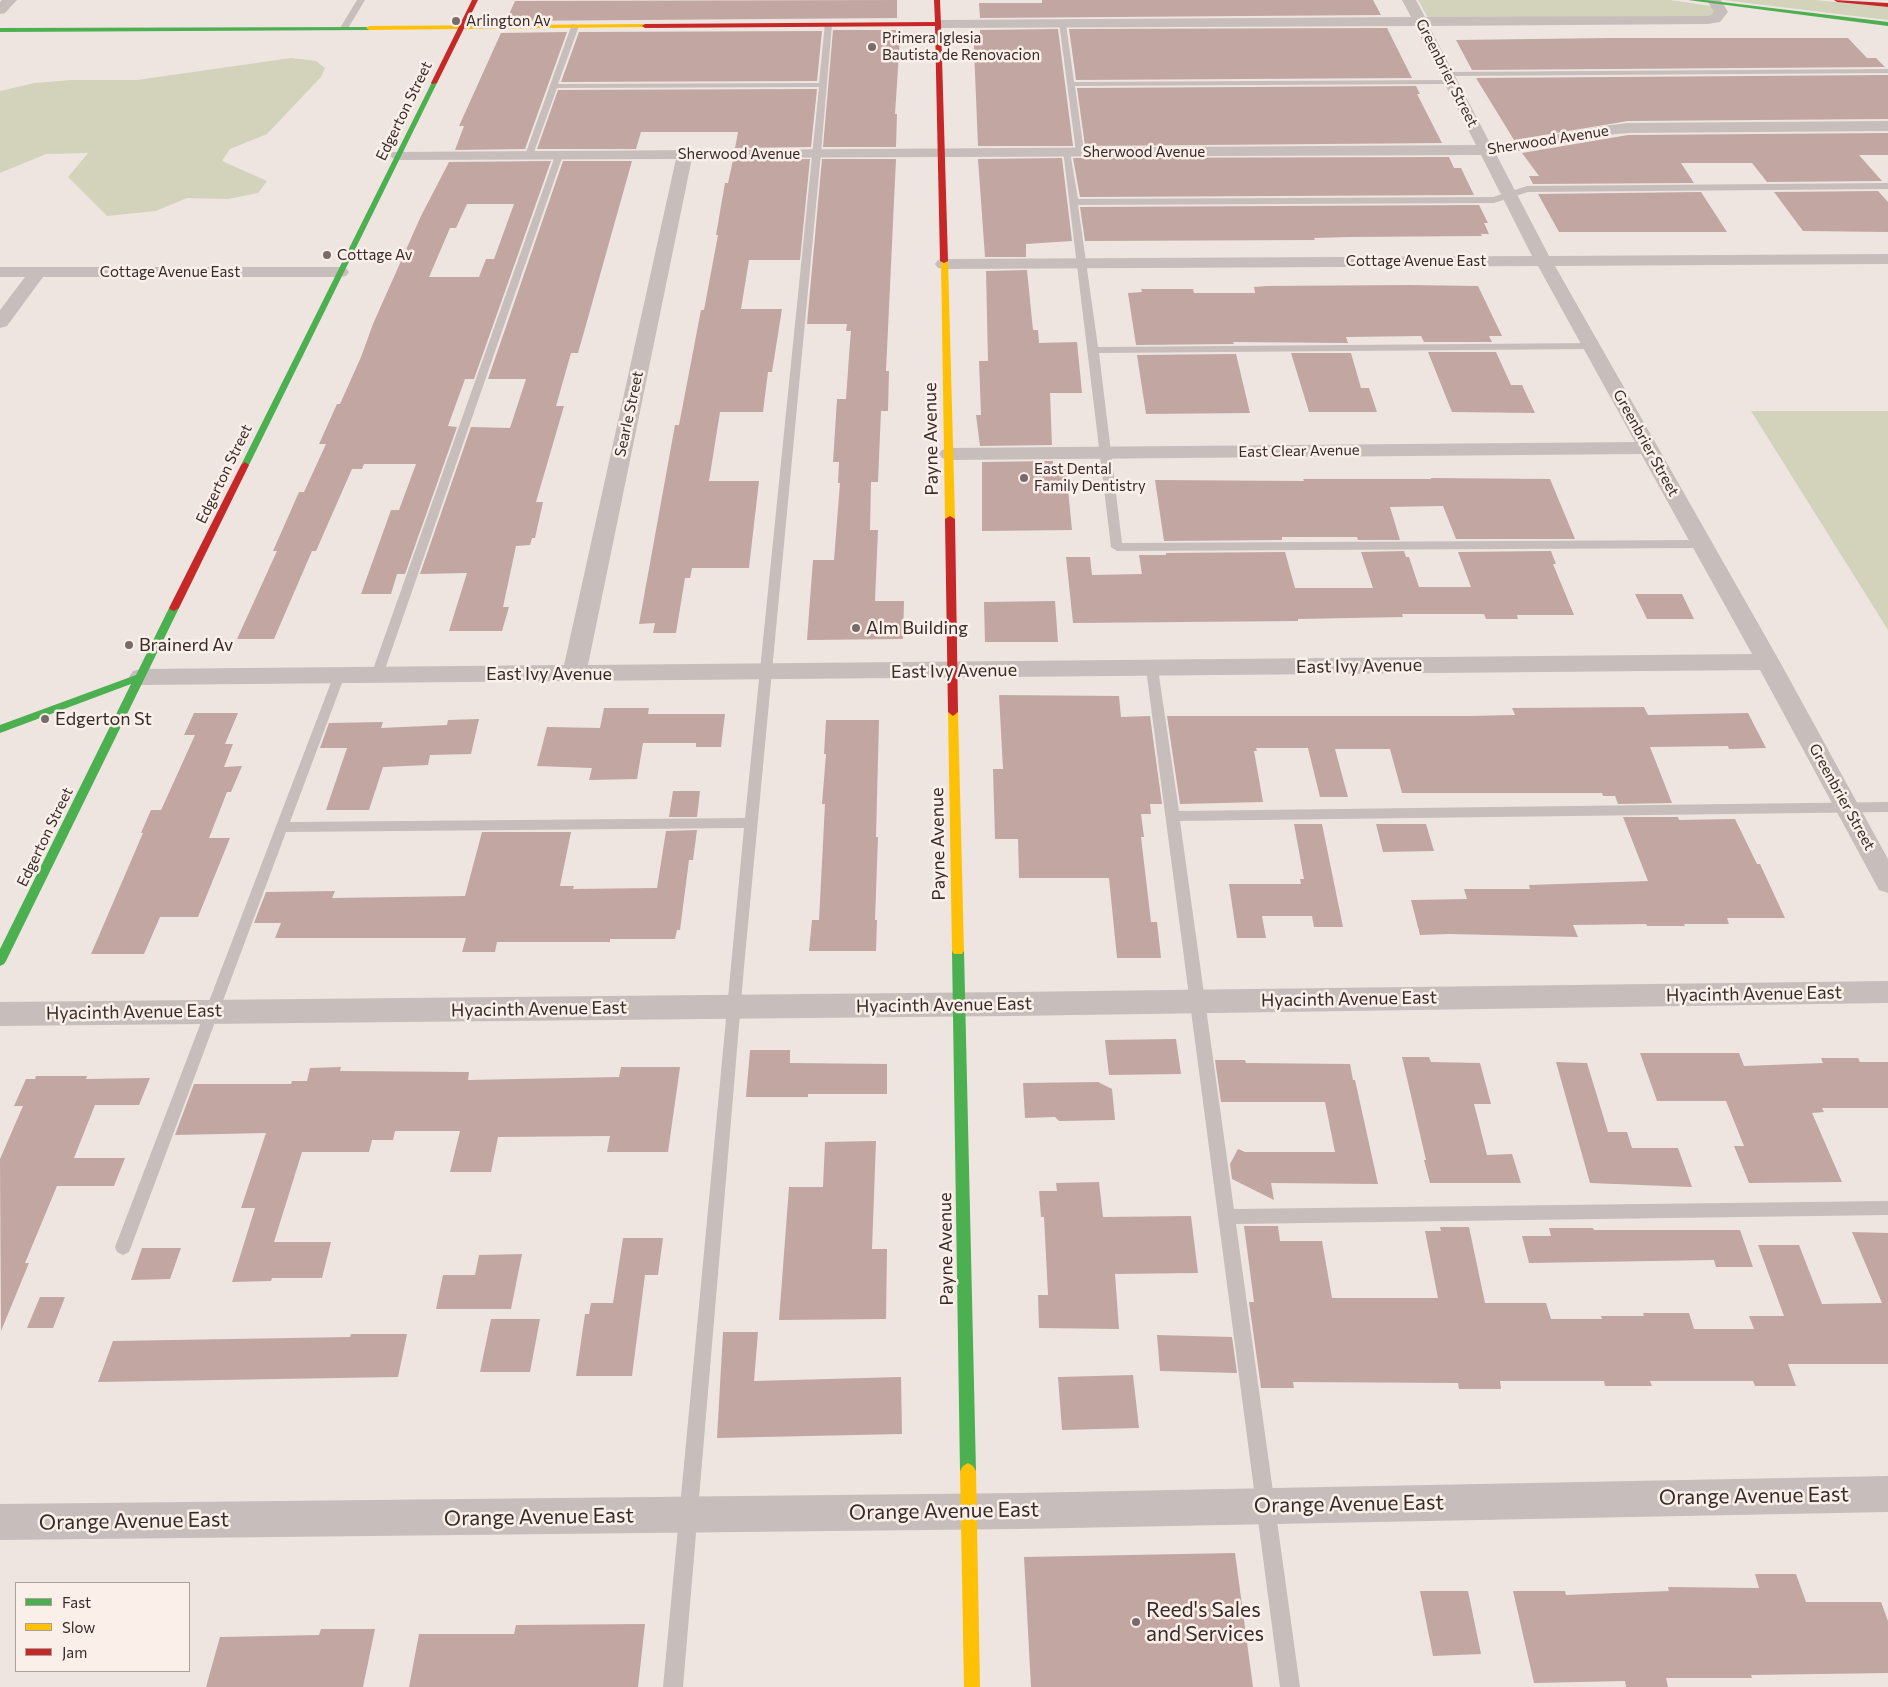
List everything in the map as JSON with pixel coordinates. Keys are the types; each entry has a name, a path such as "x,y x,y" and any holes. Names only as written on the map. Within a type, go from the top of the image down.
{"street":[{"path":"0,10 10,0"},
{"name":"Edgerton Street","path":"0,961 475,0"},
{"name":"Payne Avenue","path":"937,0 949,454 972,1687"},
{"name":"Greenbrier Street","path":"1409,0 1508,194 1768,662 1888,883"},
{"path":"1691,0 1888,24"},
{"path":"1834,0 1888,5"},
{"path":"0,30 1707,20 1719,16 1722,10 1715,2"},
{"name":"Sherwood Avenue","path":"398,155 1485,150 1528,146 1604,130 1628,128 1888,126"},
{"name":"Searle Street","path":"574,674 685,154"},
{"name":"Cottage Avenue East","path":"944,264 1888,259"},
{"name":"Cottage Avenue East","path":"0,272 340,272"},
{"path":"0,322 38,272"},
{"name":"East Clear Avenue","path":"949,454 1648,448"},
{"name":"East Ivy Avenue","path":"140,677 1768,662"},
{"path":"0,729 140,677"},
{"name":"Hyacinth Avenue East","path":"0,1014 733,1007 1888,992"},
{"name":"Orange Avenue East","path":"2,1527 1888,1494"}],"lane":[{"path":"344,28 361,0"},
{"path":"1062,24 1071,84 1074,202 1094,350 1117,547 1702,544"},
{"path":"673,1687 690,1515 733,1007 828,25"},
{"path":"529,155 575,26"},
{"path":"1071,84 1888,71"},
{"path":"554,86 823,85"},
{"path":"377,675 559,154"},
{"path":"1074,202 1494,200 1527,189 1888,186"},
{"path":"1094,350 1593,346"},
{"path":"1152,669 1199,1001 1290,1687"},
{"path":"123,1247 339,675"},
{"path":"1172,816 1888,807"},
{"path":"281,826 751,822"},
{"path":"1227,1217 1888,1208"}],"green space":[{"path":"1418,0 1670,0 1711,6 1716,13 1706,17 1428,18"},
{"path":"1723,0 1815,0 1888,7 1888,20"},
{"path":"291,58 316,61 325,68 321,77 267,134 230,149 222,161 267,181 258,193 228,199 187,198 156,211 107,216 68,177 88,153 46,154 0,173 0,91 35,83 71,80 137,80"},
{"path":"1751,411 1888,411 1888,630"}],"building":[{"path":"897,0 897,18 506,21 515,1"},
{"path":"1042,0 1373,0 1381,15 980,18 979,3 1042,3"},
{"path":"1387,28 1412,78 1076,80 1069,29"},
{"path":"1058,29 1073,146 978,146 974,38 977,38 977,34 980,34 980,30"},
{"path":"833,30 896,30 896,39 900,38 895,114 897,114 896,147 823,147"},
{"path":"822,31 817,81 561,82 579,32"},
{"path":"567,32 525,149 455,150 464,126 459,126 501,33"},
{"path":"1848,38 1867,58 1876,58 1885,67 1472,70 1456,40"},
{"path":"1888,75 1888,119 1628,121 1514,140 1476,78"},
{"path":"1416,86 1420,94 1417,94 1442,143 1085,146 1077,88"},
{"path":"817,89 811,147 735,148 738,132 641,132 636,149 537,149 558,90"},
{"path":"1888,133 1888,155 1859,155 1882,181 1767,182 1752,163 1681,163 1694,183 1533,184 1529,176 1539,176 1522,153 1628,135"},
{"path":"1449,157 1454,168 1461,168 1474,195 1080,197 1073,158"},
{"path":"1062,158 1072,241 1026,244 1026,257 985,257 978,159"},
{"path":"810,159 800,260 749,260 741,309 782,309 772,372 768,372 763,412 720,412 709,481 759,481 749,568 692,568 690,578 685,578 676,633 653,633 655,623 639,624 675,425 679,425 701,310 704,310 718,235 716,235 725,183 728,183 733,160"},
{"path":"822,159 896,159 886,371 889,371 888,411 881,411 878,482 871,482 870,530 878,530 875,601 904,601 903,639 807,640 813,560 834,560 840,483 838,483 839,462 833,462 837,399 846,399 851,331 846,331 847,324 807,324"},
{"path":"551,161 474,379 465,379 448,426 457,427 405,574 397,574 391,594 361,594 391,510 399,510 416,464 364,464 362,469 352,469 316,551 312,551 274,639 237,639 277,551 273,551 299,492 304,492 326,444 319,444 337,404 340,404 421,216 449,162","holes":["467,204 514,204 494,259 486,259 479,277 429,277 450,228 456,228"]},
{"path":"563,161 632,161 578,353 571,353 556,406 564,406 536,502 543,502 535,538 532,538 530,545 516,546 503,607 509,607 502,631 449,631 467,573 420,574 471,427 510,428 526,379 488,379"},
{"path":"1878,191 1888,202 1888,232 1803,231 1774,192"},
{"path":"1701,192 1727,232 1559,232 1538,194"},
{"path":"1479,205 1488,223 1484,223 1489,234 1481,234 1482,236 1314,238 1315,240 1085,241 1080,207"},
{"path":"1027,270 1033,330 1038,330 1039,343 1077,342 1082,393 1050,393 1052,445 980,446 976,415 981,415 979,361 988,361 986,271"},
{"path":"1266,286 1478,286 1502,336 1489,336 1492,342 1424,342 1421,336 1346,337 1348,343 1233,342 1234,344 1136,345 1128,293 1142,292 1141,289 1193,289 1194,293 1255,293 1254,287"},
{"path":"1428,352 1496,352 1511,385 1522,385 1535,413 1452,412"},
{"path":"1291,353 1351,353 1361,388 1369,388 1377,412 1309,412"},
{"path":"1236,354 1250,413 1146,414 1137,355"},
{"path":"1053,461 1053,469 1066,469 1072,530 982,531 982,462"},
{"path":"1303,479 1550,479 1575,539 1456,539 1443,506 1390,507 1400,540 1358,540 1357,537 1282,537 1282,540 1164,541 1155,480 1304,481"},
{"path":"1404,551 1406,557 1409,557 1419,587 1471,587 1458,552 1551,551 1556,564 1553,564 1574,615 1517,615 1518,619 1486,619 1484,614 1402,614 1403,617 1298,619 1298,621 1073,623 1066,557 1090,557 1092,575 1142,574 1139,555 1285,552 1295,588 1373,588 1361,552"},
{"path":"1635,594 1682,594 1694,619 1647,619"},
{"path":"1055,601 1058,642 985,642 984,602"},
{"path":"999,695 1119,696 1121,717 1150,716 1162,804 1150,804 1151,814 1141,814 1144,837 1141,837 1151,922 1157,922 1161,958 1117,958 1109,878 1019,878 1018,839 995,839 993,769 1003,769"},
{"path":"1644,707 1648,715 1748,713 1766,748 1729,749 1728,746 1650,747 1672,803 1618,804 1615,796 1603,796 1602,793 1402,793 1390,749 1335,749 1348,797 1320,797 1308,748 1256,748 1257,751 1254,751 1263,802 1180,804 1167,716 1468,716 1515,715 1512,708"},
{"path":"604,708 649,708 648,714 725,714 721,747 696,747 696,743 643,743 637,779 589,780 592,768 537,766 547,727 600,728"},
{"path":"194,713 238,713 225,744 233,744 224,767 242,766 231,792 227,792 209,838 230,838 198,917 160,917 144,954 91,954 151,810 161,810 195,735 184,735"},
{"path":"479,719 471,754 430,755 428,765 383,767 369,810 326,810 347,748 320,748 329,723 383,722 381,728 447,725 448,720"},
{"path":"826,720 879,720 876,951 809,951 812,920 819,920 825,804 822,804 826,754 824,754"},
{"path":"673,791 700,791 697,817 669,817"},
{"path":"1623,817 1678,817 1679,820 1735,819 1757,864 1760,864 1785,918 1727,918 1729,924 1684,924 1685,926 1647,926 1646,924 1573,925 1578,937 1420,935 1411,900 1467,899 1464,889 1530,889 1529,885 1648,881"},
{"path":"1294,824 1322,824 1343,927 1314,927 1312,916 1262,916 1266,938 1237,938 1229,884 1301,884 1300,879 1304,879"},
{"path":"1376,824 1426,824 1434,851 1383,852"},
{"path":"697,830 693,860 689,860 680,930 677,930 675,939 610,939 610,942 497,942 495,952 462,952 466,938 275,938 281,923 254,923 266,892 335,891 332,898 465,896 482,832 571,832 560,886 574,886 573,889 657,888 666,831"},
{"path":"1176,1039 1181,1074 1109,1075 1105,1040"},
{"path":"750,1050 790,1050 790,1063 887,1064 887,1094 808,1094 808,1097 746,1097"},
{"path":"1640,1053 1739,1053 1744,1066 1823,1063 1821,1058 1858,1058 1860,1062 1888,1062 1888,1108 1822,1108 1824,1112 1812,1113 1842,1182 1749,1183 1734,1146 1744,1146 1726,1101 1657,1101"},
{"path":"1402,1057 1429,1057 1431,1062 1480,1063 1491,1104 1474,1104 1487,1155 1512,1154 1521,1183 1430,1183"},
{"path":"1215,1060 1245,1060 1246,1063 1350,1064 1378,1184 1271,1183 1274,1200 1232,1179 1230,1164 1238,1149 1245,1152 1335,1152 1325,1102 1221,1102"},
{"path":"1556,1062 1587,1063 1608,1132 1627,1132 1632,1148 1678,1148 1692,1187 1590,1183"},
{"path":"341,1067 340,1071 469,1072 468,1080 619,1077 621,1067 680,1067 668,1152 607,1152 610,1136 498,1137 491,1172 450,1172 460,1131 395,1131 393,1140 372,1140 369,1152 302,1152 274,1242 331,1242 322,1278 272,1278 271,1281 232,1282 255,1208 241,1208 266,1133 175,1135 194,1084 291,1084 292,1081 307,1081 310,1068"},
{"path":"36,1076 87,1076 86,1079 150,1078 139,1105 95,1105 74,1158 125,1158 114,1186 57,1186 25,1263 29,1263 1,1331 0,1159 23,1106 14,1106 26,1079 35,1079"},
{"path":"1098,1082 1112,1089 1115,1120 1059,1121 1055,1117 1025,1118 1023,1083"},
{"path":"876,1141 872,1249 887,1249 886,1319 779,1320 789,1187 823,1187 825,1142"},
{"path":"1099,1182 1103,1217 1191,1216 1198,1273 1115,1274 1119,1329 1039,1328 1038,1295 1048,1295 1044,1217 1041,1217 1039,1191 1057,1191 1056,1183"},
{"path":"1244,1226 1278,1226 1280,1241 1322,1241 1332,1298 1438,1298 1425,1231 1441,1231 1440,1227 1469,1227 1485,1303 1546,1303 1551,1319 1602,1319 1601,1316 1644,1316 1643,1313 1689,1313 1694,1329 1754,1329 1749,1316 1784,1316 1758,1245 1799,1245 1822,1304 1882,1303 1852,1232 1888,1233 1888,1364 1788,1364 1796,1386 1755,1386 1753,1381 1650,1381 1652,1386 1605,1386 1604,1381 1500,1381 1501,1389 1459,1389 1458,1383 1293,1382 1294,1388 1261,1388 1249,1302 1254,1302"},
{"path":"1549,1228 1593,1228 1594,1230 1740,1230 1753,1267 1716,1267 1714,1260 1529,1263 1522,1236 1551,1236"},
{"path":"623,1238 663,1238 658,1275 645,1275 632,1376 576,1376 585,1314 589,1314 591,1303 613,1303"},
{"path":"142,1248 181,1248 170,1279 131,1280"},
{"path":"522,1254 511,1309 436,1309 443,1275 475,1275 479,1255"},
{"path":"40,1297 65,1297 53,1328 27,1328"},
{"path":"491,1319 540,1319 530,1372 480,1372"},
{"path":"723,1332 758,1332 754,1381 901,1377 902,1434 717,1438"},
{"path":"351,1334 407,1334 398,1377 98,1382 113,1341 350,1337"},
{"path":"1157,1335 1232,1337 1237,1373 1160,1371"},
{"path":"1133,1375 1139,1428 1062,1430 1058,1377"},
{"name":"Reed's Sales and Services","path":"1235,1553 1253,1687 1031,1687 1024,1557"},
{"path":"1755,1574 1796,1574 1806,1602 1881,1602 1888,1621 1888,1673 1751,1675 1752,1678 1666,1678 1668,1687 1626,1687 1625,1681 1534,1683 1513,1591 1565,1591 1566,1595 1669,1591 1668,1587 1759,1588"},
{"path":"1420,1591 1468,1591 1481,1654 1433,1656"},
{"path":"645,1624 638,1687 409,1687 419,1634 514,1634 516,1625"},
{"path":"321,1629 375,1629 363,1687 206,1687 220,1637 319,1635"}],"traffic: fast":[{"path":"1691,0 1888,24"},
{"path":"0,30 369,28"},
{"path":"245,465 434,83"},
{"path":"0,961 174,608"},
{"path":"0,729 141,677"},
{"path":"958,951 968,1471"}],"traffic: slow":[{"path":"369,28 645,26"},
{"path":"944,261 950,519"},
{"path":"953,712 958,951"},
{"path":"968,1471 972,1687"}],"traffic: jam":[{"path":"434,83 475,0"},
{"path":"937,0 944,261"},
{"path":"1837,0 1888,5"},
{"path":"645,26 938,24"},
{"path":"174,608 245,465"},
{"path":"950,519 953,712"}],"place":[{"name":"Arlington Av","path":"456,21"},
{"name":"Primera Iglesia Bautista de Renovacion","path":"872,47"},
{"name":"Cottage Av","path":"327,255"},
{"name":"East Dental Family Dentistry","path":"1024,478"},
{"name":"Alm Building","path":"856,628"},
{"name":"Brainerd Av","path":"129,645"},
{"name":"Edgerton St","path":"45,719"},
{"name":"Reed's Sales and Services","path":"1136,1622"}]}
